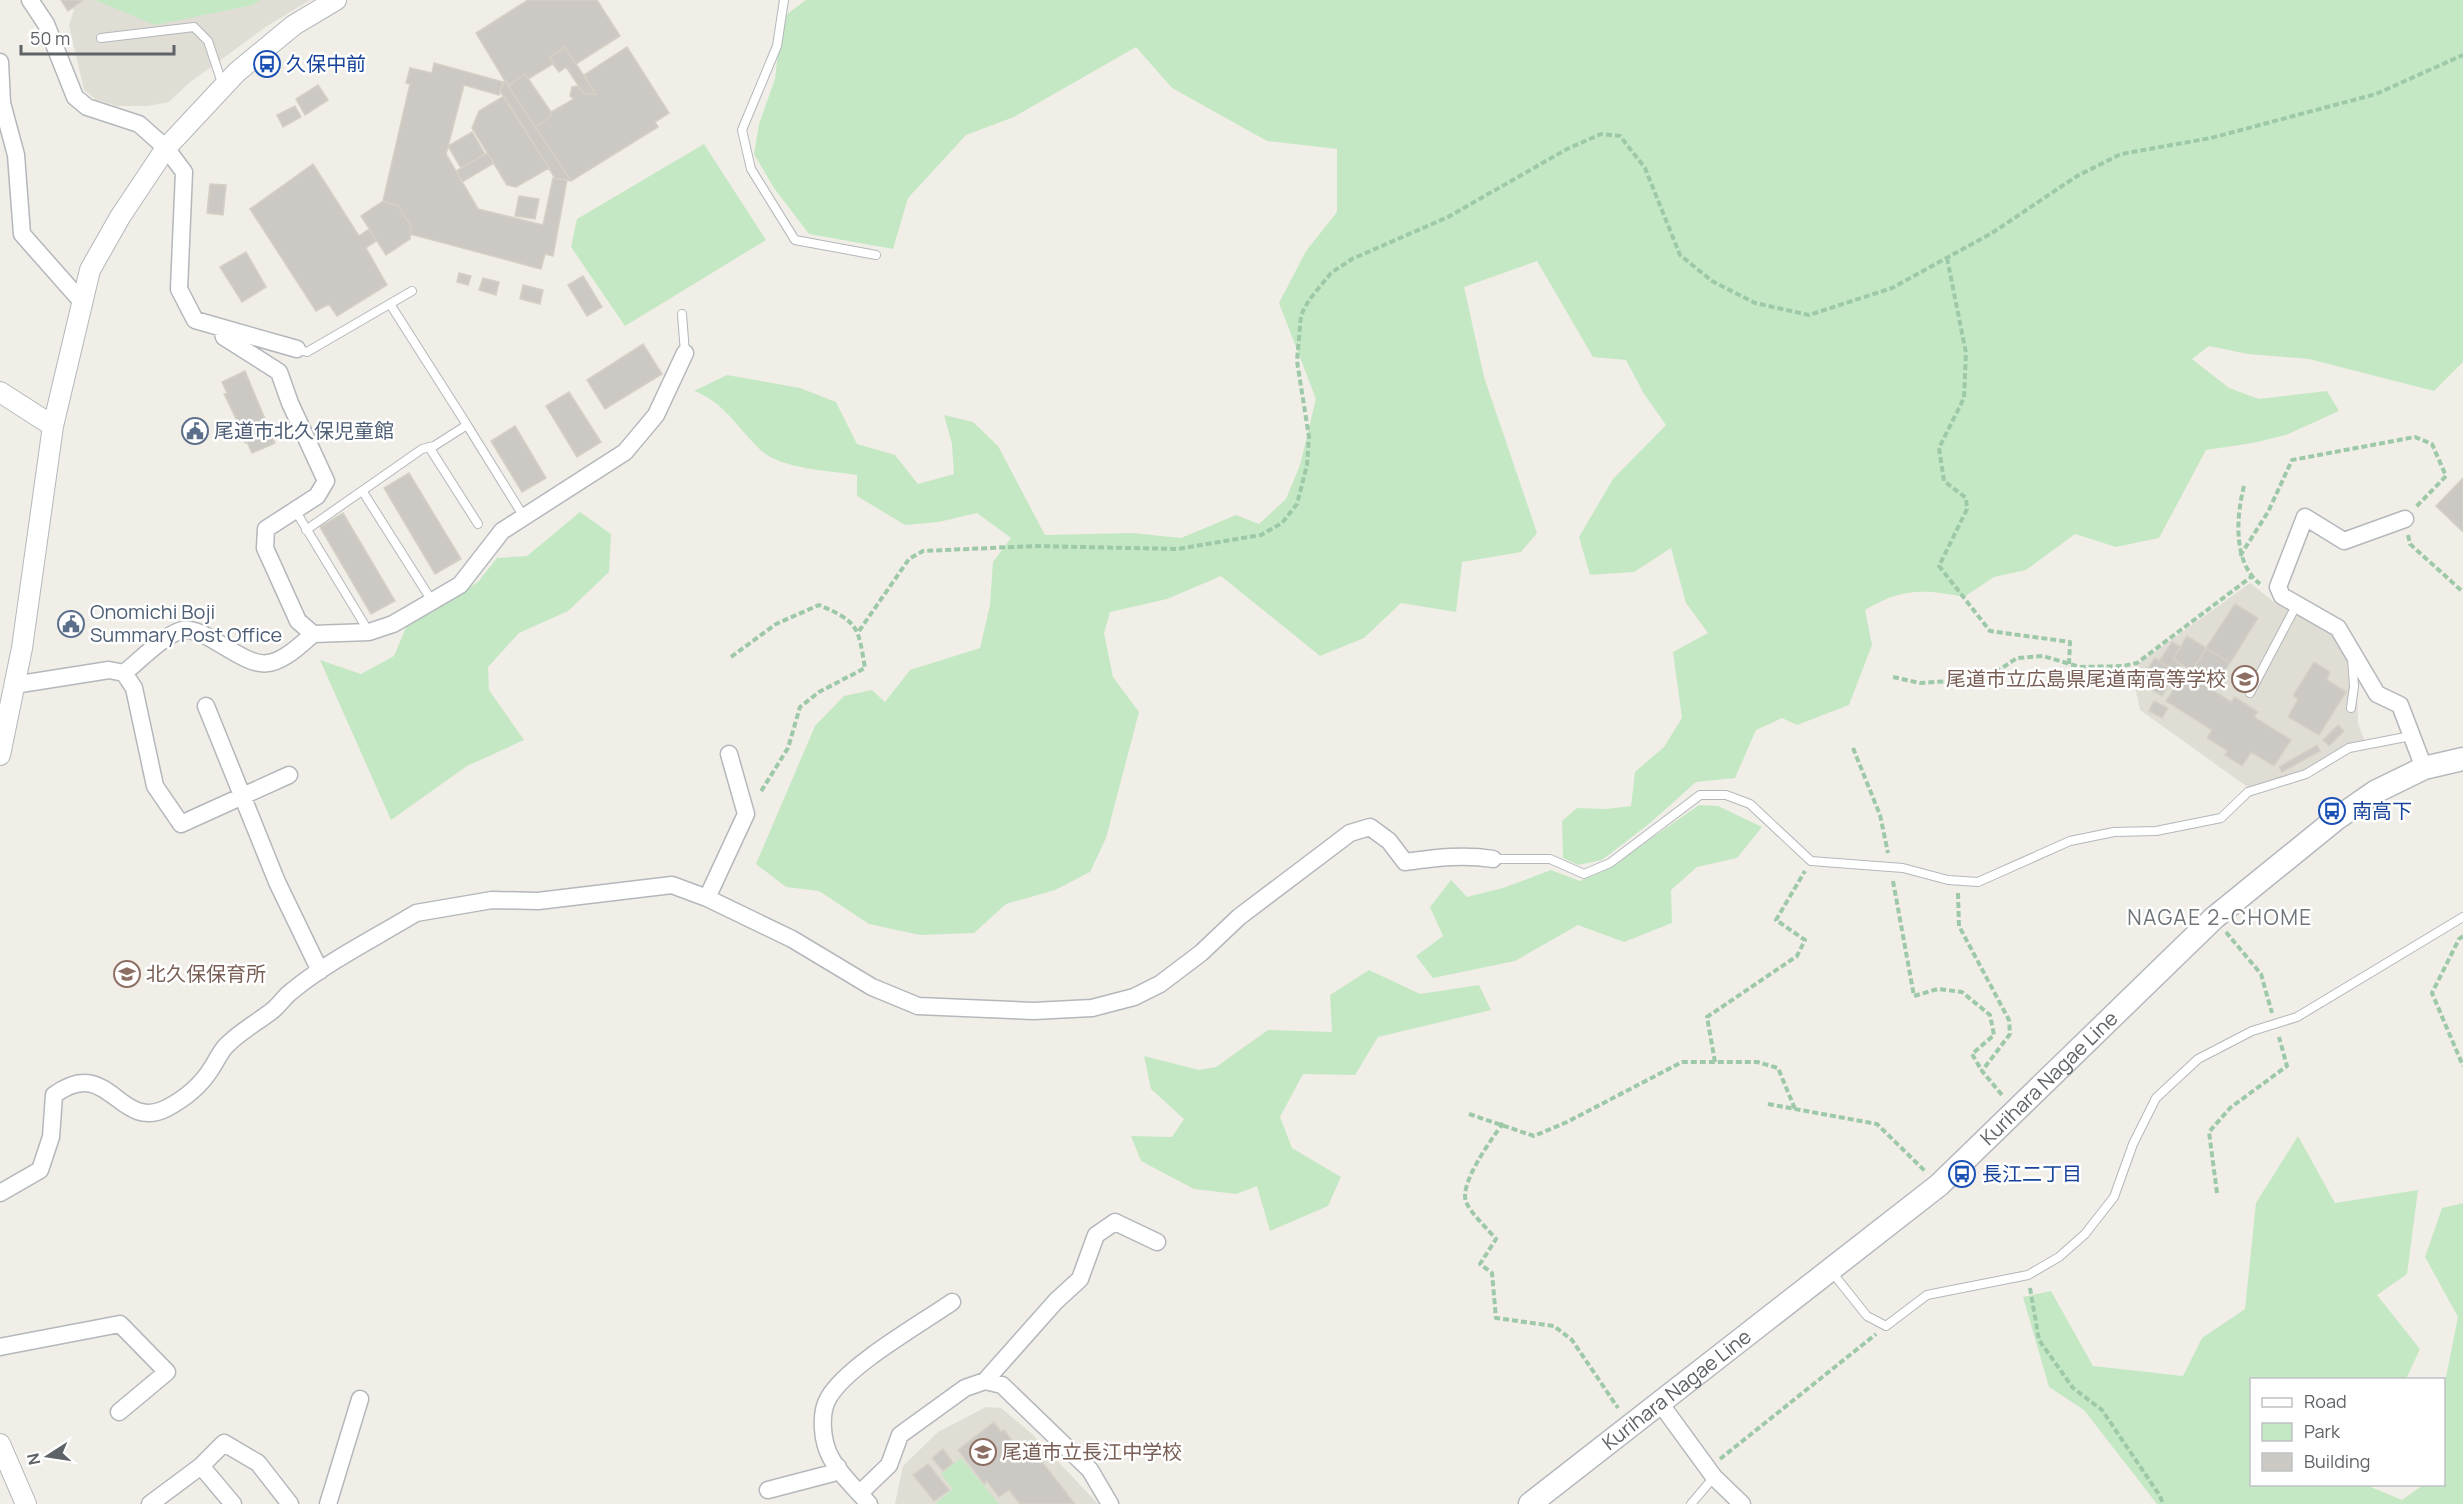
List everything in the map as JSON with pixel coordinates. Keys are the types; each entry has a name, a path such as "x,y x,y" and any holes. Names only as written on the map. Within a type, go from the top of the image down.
{"main road":[{"name":"Kurihara Nagae Line","path":"1530,1504 1939,1185 2214,918 2336,819 2375,792 2424,768 2463,759"}],"street":[{"path":"30,0 46,24 75,98 87,107 139,124 165,148 184,172 179,289 195,320 297,349"},
{"path":"0,755 22,648 53,426 90,270 165,148 237,72 294,25 336,0"},
{"path":"0,62 2,103 16,155 22,234 82,302"},
{"path":"222,329 224,337 279,372 290,403 326,481 317,496 266,529 265,548 298,621 313,634"},
{"path":"124,674 168,637 184,630 203,633 253,663 268,664 287,658 313,634 369,632 393,624 460,585 502,531 626,452 656,415 685,353"},
{"path":"0,392 53,426"},
{"path":"2405,519 2344,541 2305,517 2278,586 2289,600 2338,628 2377,694 2400,705 2424,768"},
{"path":"14,685 109,670 124,674 134,688 155,786 181,824 289,775"},
{"path":"206,706 277,882 320,971"},
{"path":"707,898 746,814 729,754"},
{"path":"0,1193 40,1170 51,1137 54,1095 71,1083 93,1083 112,1092 128,1108 148,1115 166,1108 188,1095 210,1071 225,1046 320,971 416,913 427,910 492,900 538,901 672,885 707,898 792,939 872,987 918,1006 1034,1011 1092,1008 1134,997 1160,984 1201,953 1239,917 1350,833 1370,827 1389,841 1405,862 1473,855 1493,859"},
{"path":"951,1302 845,1376 827,1398 823,1421 824,1439 831,1459 865,1499 889,1465 900,1435 965,1388 985,1381 1056,1300 1080,1280 1096,1235 1115,1222 1157,1242"},
{"path":"0,1347 120,1324 167,1372 119,1412"},
{"path":"985,1381 1002,1385 1089,1470 1110,1504"},
{"path":"328,1504 360,1399"},
{"path":"1660,1403 1711,1473 1742,1504"},
{"path":"150,1504 201,1466 224,1443 258,1463 290,1504"},
{"path":"0,1444 26,1504"},
{"path":"201,1466 233,1504"},
{"path":"768,1490 833,1473 838,1467"}],"lane":[{"path":"784,0 777,46 742,130 751,169 795,240 876,255"},
{"path":"101,38 194,27 208,41 223,87"},
{"path":"297,349 307,351 412,291"},
{"path":"390,304 524,517"},
{"path":"682,314 685,353"},
{"path":"306,530 422,449 467,425"},
{"path":"429,447 478,524"},
{"path":"363,492 432,601"},
{"path":"295,510 369,632"},
{"path":"2250,693 2289,600"},
{"path":"2351,708 2354,686 2352,652"},
{"path":"1493,859 1550,859 1584,874 1610,863 1700,795 1726,795 1750,804 1810,861 1891,867 1958,881 1978,882 2070,841 2114,832 2156,831 2221,818 2248,792 2306,774 2349,748 2411,736"},
{"path":"1831,1270 1867,1316 1886,1326 1927,1295 2028,1275 2059,1257 2085,1234 2114,1197 2133,1144 2156,1098 2198,1059 2252,1031 2297,1017 2463,917"},
{"path":"1691,1504 1711,1473"}],"path":[{"path":"859,631 909,559 923,551 1035,546 1178,549 1261,536 1282,523 1298,504 1307,465 1309,437 1297,361 1301,315 1309,300 1331,273 1352,260 1449,217 1567,149 1601,134 1620,136 1646,168 1680,255 1712,280 1755,303 1809,315 1892,288 1992,233 2078,176 2121,154 2211,138 2376,94 2463,55"},
{"path":"1947,258 1966,352 1964,398 1939,448 1944,481 1966,498 1967,509 1940,566 1990,631 2070,642 2069,664"},
{"path":"2240,556 2268,512 2292,460 2415,437 2432,444 2446,476 2405,519 2410,544 2463,592"},
{"path":"2244,486 2240,503 2240,556 2251,577 2267,590 2289,600"},
{"path":"1893,676 1920,683 1950,681 1975,686 2017,658 2043,656 2069,664 2091,667 2137,663 2251,577"},
{"path":"731,657 776,624 819,605 843,616 859,631 865,668 819,692 800,707 788,748 746,814"},
{"path":"1853,748 1880,815 1914,996 1938,989 1962,992 1990,1015 1994,1035 1972,1054 1982,1071 2016,1112"},
{"path":"1715,1062 1707,1017 1797,956 1805,940 1776,920 1810,861"},
{"path":"1958,881 1959,926 2010,1020 2010,1034 1982,1071"},
{"path":"2214,918 2261,974 2287,1066 2230,1108 2209,1132 2217,1193"},
{"path":"2463,936 2459,939 2432,993 2463,1066"},
{"path":"1469,1114 1503,1123 1534,1136 1567,1122 1682,1062 1757,1062 1778,1068 1795,1109"},
{"path":"1768,1104 1877,1124 1939,1185"},
{"path":"1503,1123 1473,1170 1464,1196 1467,1205 1496,1239 1480,1264 1492,1273 1496,1318 1554,1326 1572,1340 1631,1426"},
{"path":"2028,1275 2039,1340 2073,1388 2102,1410 2160,1496 2163,1504"},
{"path":"1711,1473 1886,1326"}],"shaded area":[{"path":"61,0 310,0 267,26 189,83 169,102 148,106 117,106 97,100 84,90 69,25 74,10 72,8 68,11"},
{"name":"尾道市立広島県尾道南高等学校","path":"2250,583 2274,602 2338,638 2357,686 2358,723 2365,742 2290,777 2249,788 2140,710 2131,669"},
{"name":"尾道市立長江中学校","path":"986,1407 1001,1408 1032,1434 1098,1504 895,1504 903,1466 938,1432"}],"green space":[{"path":"95,0 260,0 253,5 155,25"},
{"path":"806,0 2463,0 2463,362 2434,391 2309,359 2248,354 2209,346 2192,359 2229,388 2259,399 2327,391 2339,411 2286,435 2206,450 2159,538 2116,547 2075,534 2026,570 1994,577 1964,597 1913,592 1890,598 1865,610 1872,645 1849,705 1797,725 1782,718 1756,730 1735,778 1696,782 1650,823 1602,860 1578,865 1563,858 1562,821 1577,808 1606,809 1631,806 1635,772 1664,747 1682,718 1673,652 1708,633 1686,603 1671,548 1634,572 1590,575 1579,537 1613,479 1666,425 1644,394 1626,360 1593,357 1537,261 1464,287 1484,377 1537,533 1521,552 1462,562 1456,612 1401,603 1364,638 1320,656 1221,576 1167,599 1110,612 1104,633 1113,677 1139,712 1106,838 1090,872 1055,890 1006,904 974,933 920,935 869,924 819,891 786,887 756,864 815,726 844,696 872,690 885,702 910,670 980,648 990,605 993,562 1011,538 977,513 939,522 905,525 857,496 857,475 795,466 772,458 755,444 723,409 694,391 727,375 800,388 836,402 857,444 895,455 918,484 954,474 952,444 944,415 973,422 998,446 1045,535 1132,533 1181,538 1236,515 1259,524 1286,499 1300,465 1316,399 1279,303 1306,251 1337,212 1337,149 1267,141 1172,88 1136,47 1014,117 966,135 908,198 893,249 809,234 774,188 754,154 759,124 775,79 782,18"},
{"path":"704,144 766,240 625,326 571,247 577,219"},
{"path":"580,512 611,534 609,572 568,611 519,633 488,667 489,690 524,740 467,766 391,820 320,660 361,674 394,656 407,625 478,582 497,558 527,556"},
{"path":"1699,805 1718,806 1762,827 1737,858 1697,867 1671,890 1672,923 1624,942 1578,925 1515,961 1433,978 1416,956 1443,936 1430,907 1451,880 1467,897 1503,888 1551,870 1580,881 1606,870"},
{"path":"1369,970 1420,994 1479,985 1491,1010 1378,1037 1355,1075 1303,1074 1280,1117 1292,1148 1341,1177 1328,1206 1270,1231 1257,1186 1236,1194 1194,1189 1141,1161 1131,1136 1172,1137 1184,1119 1151,1089 1144,1056 1199,1070 1216,1067 1268,1030 1332,1032 1330,995"},
{"path":"2298,1136 2335,1203 2418,1190 2407,1274 2377,1295 2420,1349 2406,1378 2250,1378 2250,1486 2368,1486 2402,1500 2422,1486 2445,1486 2445,1382 2458,1317 2425,1257 2442,1208 2463,1203 2463,1504 2157,1504 2084,1410 2049,1387 2023,1297 2051,1291 2093,1366 2183,1376 2202,1338 2245,1309 2256,1203"},
{"path":"961,1458 999,1504 935,1504 953,1489 941,1474"}],"building":[{"path":"61,0 83,0 68,11"},
{"path":"528,0 597,0 620,36 576,64 565,47 550,57 553,64 528,79 525,74 508,86 476,33"},
{"path":"565,47 596,94 584,94 566,67 559,72 553,64 550,57"},
{"path":"627,47 669,113 655,122 658,127 571,181 535,127 550,117 551,112 574,99 570,96 572,87 578,86 584,94 596,94 584,75"},
{"path":"434,63 503,82 499,95 464,85 446,154 478,209 543,225 553,178 567,180 553,256 545,254 541,269 410,234 411,226 398,206 383,201 410,84 406,83 410,68 432,73"},
{"path":"525,74 551,112 550,117 535,127 508,86"},
{"path":"505,80 571,181 555,178 500,91"},
{"path":"318,85 328,100 305,115 296,99"},
{"path":"504,96 549,168 516,187 507,185 472,128 479,111"},
{"path":"295,106 301,117 283,127 277,115"},
{"path":"472,132 485,154 461,168 448,146"},
{"path":"487,153 494,163 462,182 456,171"},
{"path":"313,164 359,236 369,229 376,241 366,248 387,285 337,316 329,304 316,311 250,209"},
{"path":"210,184 226,185 223,215 207,213"},
{"path":"519,196 539,199 535,219 515,216"},
{"path":"383,201 398,206 411,226 410,239 386,255 361,216"},
{"path":"246,252 266,287 242,302 220,267"},
{"path":"459,273 471,276 468,285 457,282"},
{"path":"583,276 602,307 587,316 568,285"},
{"path":"483,278 499,282 496,295 479,290"},
{"path":"523,285 543,290 540,304 520,299"},
{"path":"643,344 662,374 605,409 587,380"},
{"path":"245,371 275,443 252,453 240,432 242,431 224,394 227,393 222,382"},
{"path":"569,392 601,442 577,457 546,406"},
{"path":"515,426 546,478 522,492 491,441"},
{"path":"409,473 461,559 435,574 384,488"},
{"path":"2463,478 2463,532 2436,506"},
{"path":"343,513 395,601 371,614 320,527"},
{"path":"2235,604 2258,618 2230,663 2206,648"},
{"path":"2187,636 2206,648 2192,671 2173,659"},
{"path":"2172,642 2181,647 2173,659 2181,665 2176,672 2159,661"},
{"path":"2206,648 2230,663 2220,677 2211,672 2206,680 2192,671"},
{"path":"2155,658 2176,672 2162,696 2139,681"},
{"path":"2314,662 2330,672 2327,680 2346,692 2319,735 2288,717 2298,699 2293,696"},
{"path":"2185,672 2231,702 2235,697 2258,712 2254,717 2291,740 2274,766 2251,752 2242,766 2225,755 2228,751 2207,738 2212,730 2166,701"},
{"path":"2154,701 2168,708 2162,718 2149,711"},
{"path":"2338,725 2344,731 2329,746 2323,740"},
{"path":"2317,745 2320,751 2282,772 2279,767"},
{"path":"994,1422 1001,1432 1004,1430 1027,1460 1035,1453 1075,1504 1020,1504 1009,1490 999,1497 987,1481 984,1484 958,1450"},
{"path":"943,1449 953,1463 943,1471 932,1458"},
{"path":"928,1464 949,1490 934,1501 913,1475"}],"place":[{"name":"久保中前","path":"267,64"},
{"name":"尾道市北久保児童館","path":"195,431"},
{"name":"Onomichi Boji Summary Post Office","path":"71,624"},
{"name":"尾道市立広島県尾道南高等学校","path":"2245,679"},
{"name":"南高下","path":"2332,811"},
{"name":"北久保保育所","path":"127,974"},
{"name":"長江二丁目","path":"1962,1174"},
{"name":"尾道市立長江中学校","path":"983,1452"}],"district":[{"name":"NAGAE 2-CHOME","path":"2220,918"}]}
